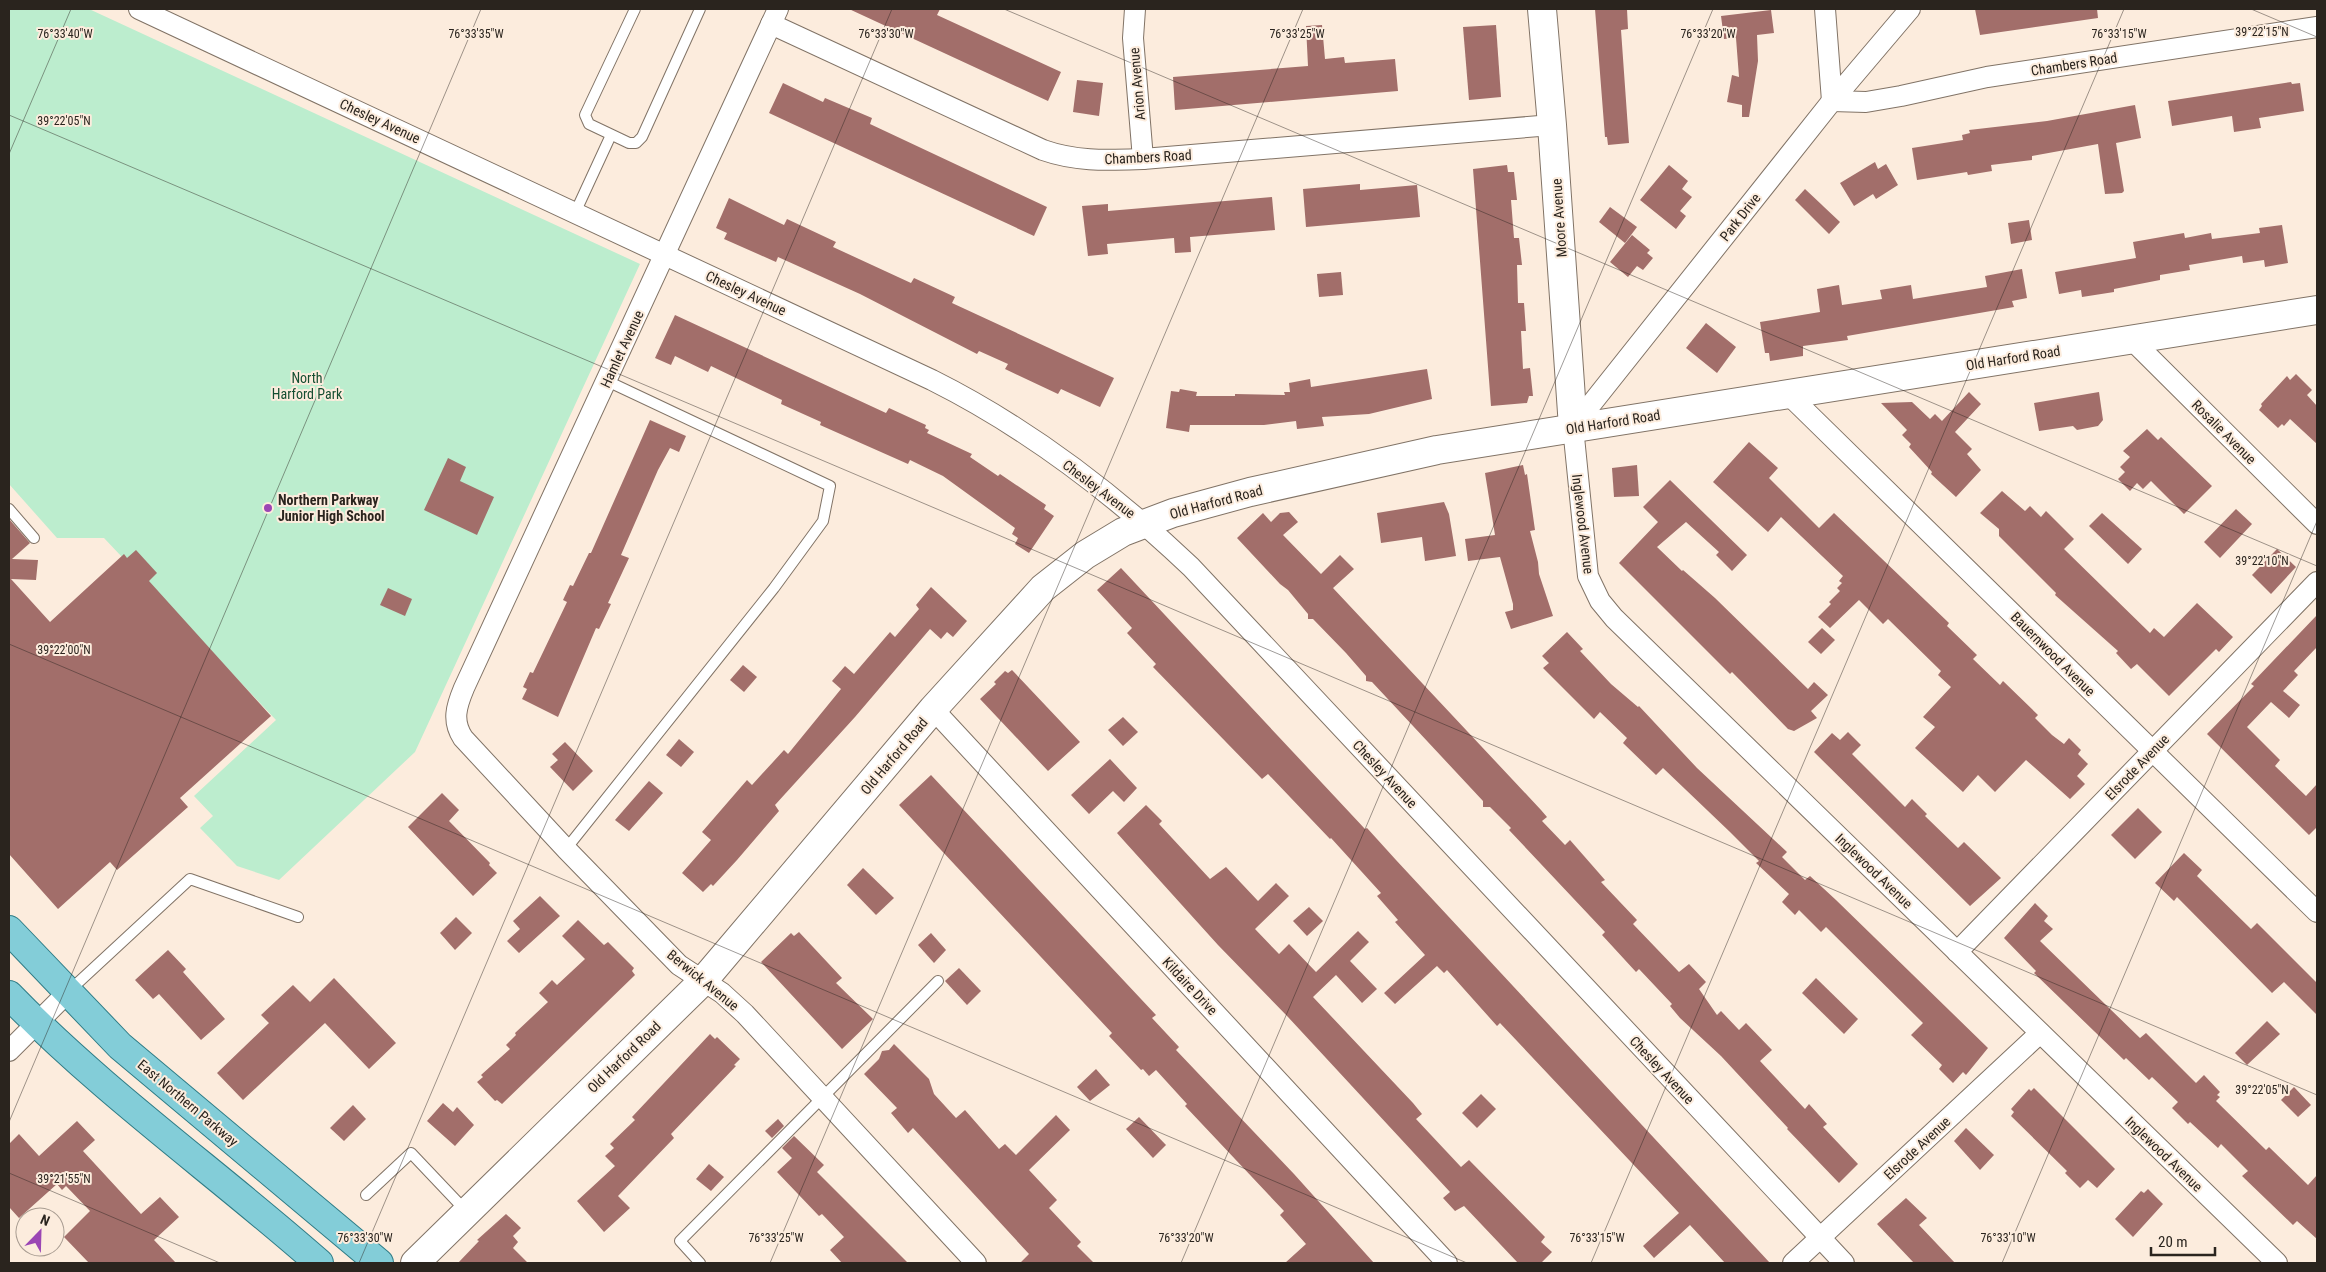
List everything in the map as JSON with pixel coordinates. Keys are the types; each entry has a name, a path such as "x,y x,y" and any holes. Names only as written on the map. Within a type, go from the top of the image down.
{"main road":[{"name":"East Northern Parkway","path":"9,930 120,1046 378,1263"},
{"path":"9,995 37,1024 120,1097 319,1263"}],"street":[{"name":"Chesley Avenue","path":"139,9 969,399 1003,418 1040,444 1145,523 1198,574 1844,1263"},
{"name":"Arion Avenue","path":"1135,9 1133,38 1144,159"},
{"name":"Moore Avenue","path":"1542,9 1573,427"},
{"path":"1824,9 1832,101"},
{"name":"Park Drive","path":"1573,427 1832,101 1910,9"},
{"name":"Chambers Road","path":"775,16 1044,150 1064,157 1089,160 1144,159 1552,125"},
{"name":"Hamlet Avenue","path":"464,688 775,16"},
{"name":"Chambers Road","path":"1832,101 1866,102 1988,77 2317,27"},
{"name":"Old Harford Road","path":"415,1263 703,981 933,710 1043,588 1105,542 1145,523 1241,495 1437,450 2317,310"},
{"name":"Rosalie Avenue","path":"2131,339 2317,524"},
{"name":"Bauernwood Avenue","path":"1789,395 2317,912"},
{"name":"Inglewood Avenue","path":"1573,427 1588,576 1600,601 1614,618 2277,1263"},
{"name":"Elsrode Avenue","path":"1957,952 2317,582"},
{"name":"Berwick Avenue","path":"464,688 455,716 457,728 464,738 566,849 679,965 722,993 745,1014 976,1263"},
{"name":"Kildaire Drive","path":"933,710 1447,1263"},
{"path":"9,1052 68,992"},
{"name":"Elsrode Avenue","path":"1793,1263 2040,1033"}],"lane":[{"path":"635,9 585,115 589,124 630,143 636,143 642,137 700,9"},
{"path":"575,213 611,135"},
{"path":"566,849 790,566 823,521 830,486 607,381"},
{"path":"9,509 34,538"},
{"path":"68,992 190,879 298,917"},
{"path":"700,1263 680,1241 938,981"},
{"path":"366,1195 412,1153 466,1212"}],"green space":[{"name":"North Harford Park","path":"9,9 89,9 640,264 415,752 279,880 237,866 200,828 213,816 194,796 276,720 104,538 57,538 9,484"}],"building":[{"path":"849,9 940,9 937,15 1061,72 1048,101"},
{"path":"1595,9 1627,9 1628,29 1621,30 1629,143 1608,145 1607,137 1605,137"},
{"path":"1975,9 2097,9 2098,18 1980,35"},
{"path":"1771,10 1774,33 1757,35 1758,61 1749,117 1742,117 1742,105 1727,102 1732,75 1739,77 1736,38 1724,39 1721,16"},
{"path":"1322,25 1325,59 1344,57 1345,63 1395,59 1398,91 1175,110 1173,77 1308,66 1306,26"},
{"path":"1496,25 1501,97 1469,100 1463,27"},
{"path":"1077,80 1103,83 1099,116 1073,112"},
{"path":"2291,82 2292,84 2300,83 2304,111 2259,118 2261,128 2234,132 2232,116 2172,126 2168,101"},
{"path":"783,83 823,102 825,98 872,118 870,124 1047,207 1034,236 769,113"},
{"path":"2135,105 2141,138 2116,143 2124,191 2122,193 2105,194 2098,144 2032,156 2032,160 1991,165 1992,171 1968,175 1967,172 1917,180 1912,148 1963,140 1962,135 1970,133 1969,130 2047,121"},
{"path":"1875,162 1878,169 1886,164 1898,185 1876,199 1873,194 1854,206 1840,183"},
{"path":"1507,165 1508,172 1514,172 1517,200 1511,200 1514,238 1519,238 1522,265 1517,265 1518,303 1524,303 1526,331 1521,331 1523,369 1530,368 1533,396 1529,396 1527,403 1491,406 1473,169"},
{"path":"1669,165 1688,181 1682,189 1692,197 1680,211 1686,216 1676,229 1640,200"},
{"path":"1360,184 1360,190 1417,185 1420,217 1306,227 1303,189"},
{"path":"1805,189 1840,222 1829,234 1795,200"},
{"path":"1272,197 1275,230 1190,237 1191,252 1175,253 1174,238 1107,244 1108,254 1088,256 1082,206 1108,204 1108,211"},
{"path":"729,198 784,225 787,219 836,242 833,247 911,283 914,278 955,297 952,303 1114,378 1100,407 1061,389 1058,394 1005,369 1008,364 979,351 977,354 860,294 778,257 776,262 724,239 727,233 716,228"},
{"path":"1610,207 1637,227 1625,243 1599,222"},
{"path":"2029,220 2032,240 2011,244 2008,223"},
{"path":"2282,225 2288,263 2265,267 2264,260 2243,263 2242,256 2189,265 2190,270 2160,275 2160,280 2114,289 2114,292 2082,297 2081,290 2059,294 2055,272 2136,258 2133,242 2184,233 2185,238 2211,233 2212,239 2260,233 2259,228"},
{"path":"1632,235 1650,250 1647,253 1653,258 1643,270 1637,266 1628,277 1610,262"},
{"path":"2022,269 2027,298 2012,301 2014,307 1847,336 1848,340 1803,346 1803,356 1770,361 1769,353 1765,353 1760,322 1820,312 1817,289 1839,285 1842,305 1882,299 1880,290 1911,285 1913,299 1987,287 1985,276"},
{"path":"1341,272 1343,295 1319,297 1317,274"},
{"path":"675,315 886,413 889,408 926,425 925,428 929,430 927,433 972,454 970,457 998,476 1000,474 1046,505 1044,509 1054,516 1029,553 1015,544 1018,538 1012,534 1015,528 943,476 910,460 908,464 820,425 821,422 781,404 782,400 711,366 708,372 675,356 671,365 655,358"},
{"path":"1706,323 1736,347 1717,373 1686,348"},
{"path":"1427,369 1432,399 1369,414 1322,417 1324,426 1297,429 1296,421 1264,425 1190,425 1189,432 1166,428 1171,391 1179,392 1180,389 1197,392 1196,396 1235,396 1235,394 1285,395 1284,392 1290,392 1289,383 1310,379 1311,387"},
{"path":"2296,374 2312,390 2307,395 2317,406 2317,444 2290,419 2284,426 2282,424 2278,428 2259,410 2262,406 2261,404 2287,376 2290,380"},
{"path":"1969,392 1981,404 1955,432 1972,449 1967,454 1981,470 1956,497 1931,474 1932,472 1909,447 1911,444 1902,435 1907,430 1881,403 1912,402 1930,419 1935,414 1942,421"},
{"path":"2099,392 2103,420 2098,426 2077,430 2073,426 2039,431 2034,403"},
{"path":"650,420 686,436 679,452 670,448 658,470 621,555 629,558 608,603 611,604 599,629 596,628 558,717 522,699 527,689 523,687 530,672 533,673 567,602 563,600 570,585 573,586 589,553 591,553"},
{"path":"2147,429 2158,440 2161,437 2212,486 2184,514 2151,481 2143,489 2137,483 2130,491 2118,479 2125,472 2120,467 2130,457 2123,451"},
{"path":"1749,442 1778,468 1769,478 1819,528 1834,513 1949,623 1947,626 1977,655 1973,659 2000,685 2003,681 2038,715 2035,718 2052,735 2064,744 2069,738 2081,750 2078,754 2088,764 2077,776 2085,784 2070,799 2026,760 1995,792 1978,775 1963,792 1915,748 1935,727 1923,717 1951,687 1938,675 1941,671 1888,619 1883,624 1859,600 1830,628 1818,617 1831,604 1829,602 1840,591 1837,588 1842,583 1839,581 1843,576 1781,517 1768,532 1713,482"},
{"path":"448,458 466,467 460,481 494,497 477,535 424,510"},
{"path":"1523,465 1525,475 1527,474 1535,530 1530,531 1539,574 1553,616 1511,629 1505,612 1513,610 1513,604 1500,557 1468,561 1465,539 1495,535 1485,473"},
{"path":"1637,465 1639,496 1614,497 1612,468"},
{"path":"1670,480 1747,555 1732,571 1716,555 1719,552 1686,522 1657,547 1682,571 1715,598 1808,689 1814,682 1828,695 1811,711 1817,718 1794,731 1788,729 1732,672 1730,674 1619,563 1658,522 1643,507"},
{"path":"2002,491 2025,511 2030,506 2041,517 2046,511 2074,539 2064,549 2150,633 2154,628 2164,637 2197,603 2233,637 2219,652 2216,649 2169,696 2137,664 2131,669 2116,653 2118,651 2055,595 2056,593 1999,536 1999,529 1980,513"},
{"path":"1444,502 1449,514 1456,556 1425,561 1422,537 1381,543 1377,513"},
{"path":"2236,509 2252,524 2220,558 2204,542"},
{"path":"1289,512 1298,522 1283,535 1321,574 1340,555 1354,569 1333,588 1541,810 1547,817 1542,821 1565,845 1570,840 1605,880 1601,882 1637,920 1633,924 1679,972 1689,964 1706,982 1699,989 1717,1015 1721,1011 1739,1030 1746,1023 1772,1050 1760,1061 1805,1109 1809,1104 1827,1124 1823,1127 1858,1164 1839,1183 1721,1056 1680,1018 1670,1006 1672,1004 1639,969 1636,972 1602,935 1605,932 1509,830 1511,828 1490,807 1483,807 1483,801 1372,682 1366,681 1366,676 1346,653 1313,619 1308,619 1308,614 1288,590 1280,584 1237,538 1263,513 1271,522 1280,513"},
{"path":"2102,513 2142,549 2128,564 2089,526"},
{"path":"9,519 30,543 12,559 38,560 36,580 11,579 50,622 124,554 127,558 136,550 157,573 149,581 271,716 180,798 188,807 117,870 110,862 58,909 9,854"},
{"path":"2277,549 2296,567 2271,594 2252,575"},
{"path":"1121,568 1365,829 1367,828 1770,1263 1725,1263 1690,1225 1654,1258 1643,1246 1679,1213 1500,1023 1497,1026 1447,970 1444,973 1437,966 1395,1004 1384,993 1425,955 1395,922 1398,920 1377,896 1381,893 1331,838 1268,774 1262,779 1153,667 1156,664 1127,633 1132,628 1097,590"},
{"path":"931,587 967,621 953,637 947,632 941,639 930,629 855,717 775,805 779,811 737,860 713,886 711,884 703,892 682,873 711,840 702,832 747,780 752,785 784,750 788,754 841,689 832,681 845,666 854,674 890,632 895,637 919,609 916,605"},
{"path":"388,588 412,599 405,616 380,605"},
{"path":"2317,615 2317,647 2294,671 2298,675 2283,691 2300,705 2289,718 2271,702 2247,727 2280,760 2275,766 2306,796 2317,784 2317,827 2309,835 2207,734 2254,686 2251,684"},
{"path":"1822,628 1835,640 1821,654 1808,642"},
{"path":"1567,632 1583,649 1580,651 1611,684 1639,706 1697,768 1787,852 1782,857 1805,880 1810,876 1988,1048 1966,1075 1963,1072 1953,1083 1939,1069 1942,1065 1911,1035 1923,1023 1826,927 1821,932 1799,910 1795,915 1782,902 1789,894 1756,863 1759,861 1730,832 1663,768 1656,775 1623,743 1627,738 1600,712 1594,719 1543,668 1549,663 1542,656"},
{"path":"743,665 757,677 744,692 730,680"},
{"path":"1012,670 1080,742 1048,771 980,699 996,684 994,682 1005,671 1008,673"},
{"path":"1123,717 1138,732 1123,746 1108,730"},
{"path":"1848,732 1861,745 1852,754 1905,807 1912,799 1927,814 1925,816 1958,848 1964,842 2001,878 1970,906 1814,752 1832,733 1840,740"},
{"path":"679,739 694,752 681,767 666,755"},
{"path":"565,742 593,771 573,791 550,767 558,760 552,754"},
{"path":"1110,759 1137,788 1124,802 1113,791 1089,814 1071,795"},
{"path":"931,775 1156,1015 1152,1018 1179,1047 1176,1050 1294,1174 1374,1263 1285,1263 1306,1244 1280,1215 1284,1211 1185,1106 1187,1104 1156,1070 1149,1076 1143,1069 1141,1070 1109,1036 1112,1033 899,805"},
{"path":"649,781 663,793 629,831 615,820"},
{"path":"442,793 459,810 449,821 490,863 489,865 497,873 473,896 408,827"},
{"path":"1146,805 1162,821 1159,824 1210,879 1226,867 1258,901 1276,883 1289,896 1255,929 1279,954 1289,944 1316,972 1358,931 1369,942 1350,961 1377,989 1362,1003 1336,975 1313,997 1413,1103 1422,1114 1416,1119 1461,1167 1469,1160 1545,1237 1541,1242 1552,1252 1541,1263 1518,1263 1464,1206 1455,1211 1443,1198 1450,1192 1288,1017 1218,945 1117,833"},
{"path":"2138,808 2162,832 2135,859 2111,835"},
{"path":"2184,853 2202,870 2197,876 2251,929 2257,923 2317,983 2317,1015 2284,982 2272,993 2177,897 2174,901 2155,883"},
{"path":"863,868 894,898 876,915 847,885"},
{"path":"540,896 560,916 519,953 507,941 520,929 513,921"},
{"path":"2035,903 2048,916 2044,921 2053,929 2040,941 2140,1038 2146,1033 2196,1083 2204,1075 2220,1092 2217,1095 2220,1097 2216,1101 2266,1150 2269,1147 2308,1185 2317,1175 2317,1239 2297,1221 2293,1225 2242,1176 2248,1171 2221,1144 2218,1148 2190,1122 2188,1124 2172,1108 2178,1102 2152,1077 2149,1080 2126,1058 2124,1060 2034,973 2036,971 2004,938"},
{"path":"1309,907 1323,921 1307,936 1293,921"},
{"path":"456,917 472,933 455,950 440,933"},
{"path":"578,920 604,945 608,942 634,968 632,971 635,975 502,1104 497,1100 495,1101 477,1082 483,1077 481,1075 510,1049 506,1045 516,1035 515,1033 548,1002 539,993 552,980 557,985 585,959 562,936"},
{"path":"799,932 842,978 836,983 873,1019 842,1049 761,962 791,933 794,936"},
{"path":"931,933 946,950 934,963 918,945"},
{"path":"168,950 186,969 183,972 225,1019 201,1040 159,994 153,999 135,980"},
{"path":"959,968 981,991 967,1005 945,981"},
{"path":"334,978 396,1043 369,1069 325,1023 243,1100 217,1073 269,1023 261,1015 293,985 310,1002"},
{"path":"1816,978 1858,1019 1844,1034 1802,993"},
{"path":"2267,1021 2280,1034 2247,1065 2235,1053"},
{"path":"710,1034 715,1039 717,1037 740,1059 734,1065 736,1066 671,1134 674,1138 618,1196 630,1208 604,1232 577,1201 615,1166 605,1156 614,1148 610,1144 635,1120 632,1117"},
{"path":"894,1044 929,1079 934,1094 956,1118 965,1110 999,1149 1005,1144 1016,1155 1056,1115 1070,1130 1029,1170 1057,1200 1049,1208 1081,1242 1077,1246 1094,1263 1020,1263 1029,1254 913,1128 908,1133 891,1113 897,1108 864,1074 879,1059 882,1051 889,1050"},
{"path":"1096,1069 1110,1085 1090,1101 1077,1087"},
{"path":"2294,1087 2311,1105 2298,1117 2281,1100"},
{"path":"2034,1088 2115,1169 2097,1188 2088,1180 2080,1188 2065,1173 2067,1171 2011,1116 2014,1112 2011,1109 2029,1089 2031,1091"},
{"path":"1481,1094 1496,1109 1477,1128 1462,1113"},
{"path":"443,1103 453,1112 457,1107 474,1125 455,1146 427,1121"},
{"path":"353,1105 366,1119 344,1141 330,1128"},
{"path":"1139,1117 1166,1145 1153,1158 1126,1129"},
{"path":"778,1119 784,1126 772,1138 765,1131"},
{"path":"77,1121 95,1140 83,1151 141,1214 160,1197 179,1217 154,1240 176,1263 89,1263 65,1238 90,1211 66,1186 62,1190 57,1184 31,1207 15,1207 15,1214 9,1207 9,1144 19,1134 39,1156"},
{"path":"1966,1128 1994,1155 1980,1170 1954,1141"},
{"path":"794,1136 824,1165 817,1172 908,1263 842,1263 830,1250 844,1237 822,1214 819,1216 777,1172 792,1158 782,1148"},
{"path":"709,1164 724,1177 711,1191 696,1179"},
{"path":"2148,1189 2163,1204 2133,1237 2115,1219 2141,1191 2144,1193"},
{"path":"1906,1198 1927,1218 1919,1225 1955,1263 1914,1263 1877,1224"},
{"path":"506,1214 521,1228 513,1236 518,1242 513,1248 528,1263 458,1263 479,1241 477,1240"}],"place":[{"name":"Northern Parkway Junior High School","path":"268,508"}]}
